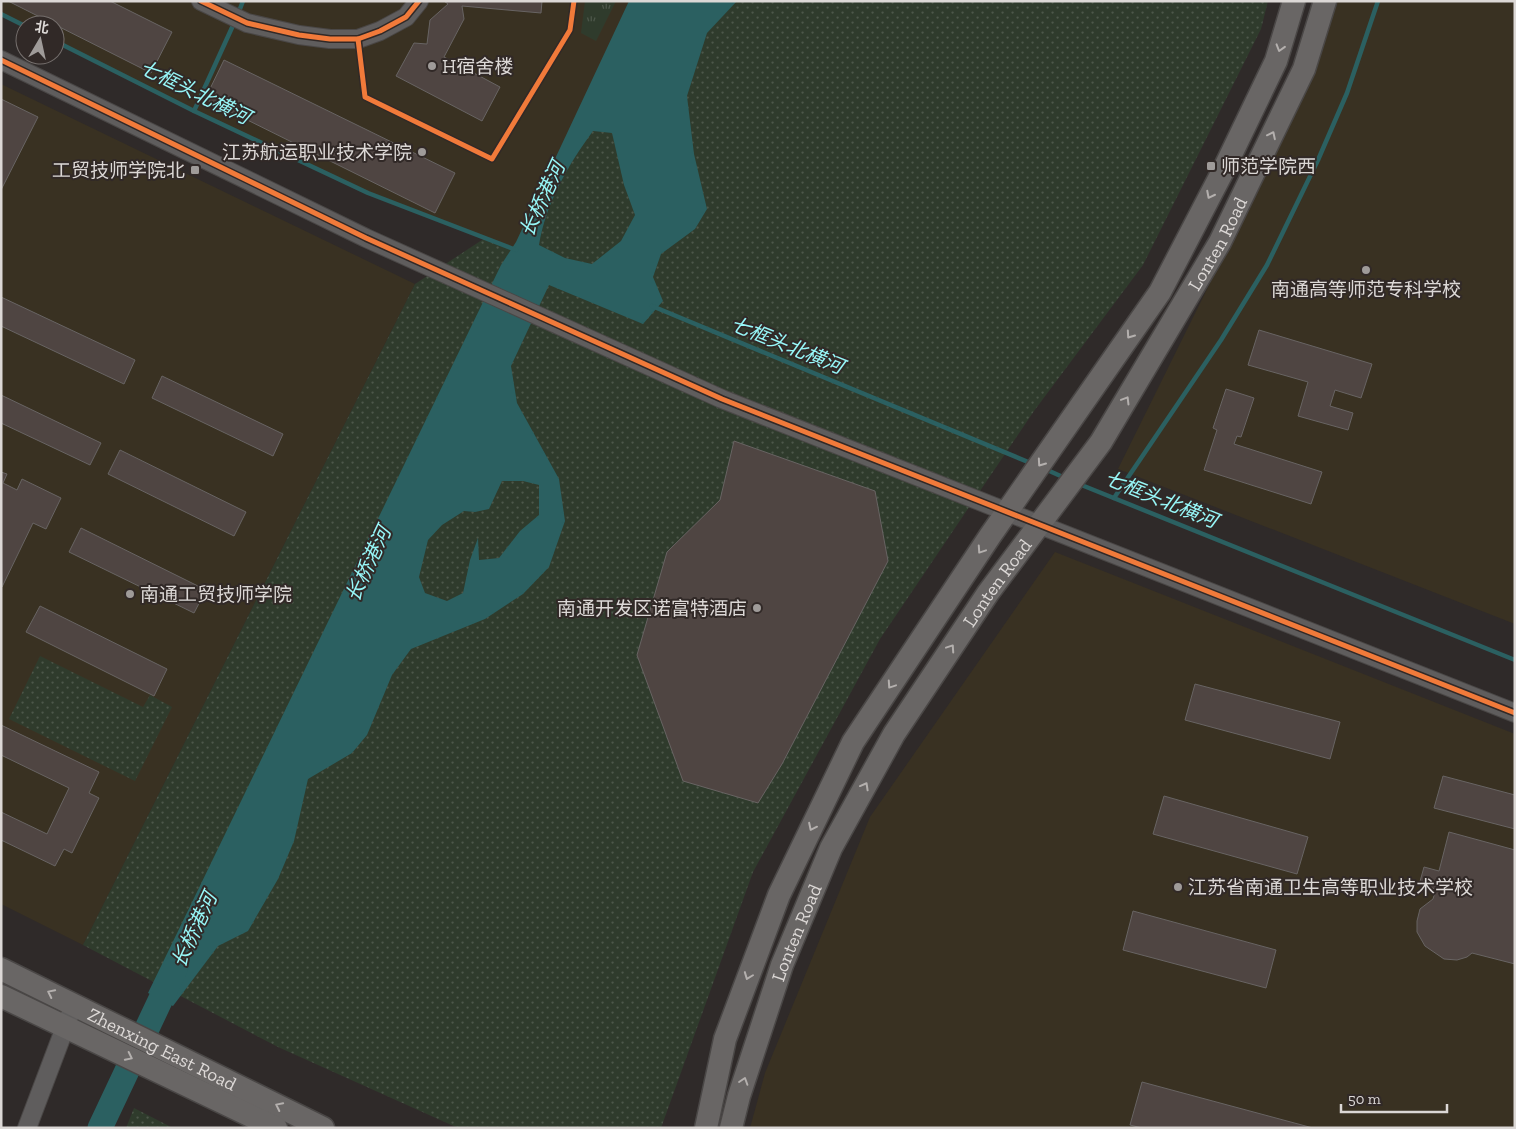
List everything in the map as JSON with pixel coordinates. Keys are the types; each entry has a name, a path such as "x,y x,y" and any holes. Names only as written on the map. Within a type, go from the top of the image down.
{"main road":[{"name":"Lonten Road","path":"706,1128 725,1039 779,895 849,751 1008,510 1160,292 1224,169 1276,61 1294,1"},
{"name":"Lonten Road","path":"731,1128 739,1096 782,965 831,848 894,734 988,593 1101,442 1220,242 1304,69 1325,1"},
{"name":"Zhenxing East Road","path":"1,969 95,1015 276,1128"},
{"name":"Zhenxing East Road","path":"1,996 75,1031 185,1072 323,1128"}],"street":[{"path":"202,1 247,23 299,35 330,39 358,39 380,31 406,17 419,1"},
{"path":"1,60 366,238 722,399 1008,510 1515,713"},
{"path":"27,1128 75,1031 73,1004"}],"shaded area":[{"name":"江苏航运职业技术学院","path":"1,1 636,1 517,250 368,193 194,111 65,46 65,15 15,15 15,21 1,14"},
{"name":"南通高等师范专科学校","path":"1338,1 1515,1 1515,624 1118,469 1315,71"},
{"name":"南通工贸技师学院","path":"1,84 415,284 83,945 1,904"},
{"name":"江苏省南通卫生高等职业技术学校","path":"1055,552 1515,734 1515,1128 750,1128 765,1073 870,817"}],"green space":[{"path":"585,1 616,1 596,41 581,33"},
{"path":"636,1 1268,1 1261,29 1143,265 1034,411 880,639 753,872 661,1128 458,1128 278,1047 83,945 415,284 485,238 516,250"},
{"path":"40,656 143,707 150,695 172,707 135,781 9,719"},
{"path":"134,1108 173,1128 126,1128"}],"water":[{"path":"629,1 737,1 707,33 687,96 694,154 707,209 695,229 661,254 653,277 663,301 643,324 549,285 511,366 517,403 559,479 565,521 549,567 523,594 485,619 411,649 392,675 367,735 352,753 308,779 294,841 278,879 248,931 218,946 173,1006 148,993 501,265 516,242","holes":["593,131 612,133 624,185 635,215 621,241 592,264 565,258 539,245 542,229 559,185","502,481 523,481 539,485 539,515 520,531 499,558 479,560 478,538 470,560 463,593 447,601 425,593 419,577 428,540 442,525 464,511 475,512 489,509"]}],"building":[{"path":"8,1 110,1 172,32 151,73 65,30 65,15 36,15"},
{"name":"H宿舍楼","path":"444,1 542,1 541,13 462,6 464,19 444,57 500,87 482,121 396,76 414,43 427,44 430,20 448,4"},
{"path":"224,60 455,173 435,213 205,99"},
{"path":"1,99 38,117 1,190"},
{"path":"1,297 135,360 124,384 1,326"},
{"path":"1259,330 1372,364 1361,398 1335,390 1330,406 1353,413 1348,430 1298,416 1308,382 1248,365"},
{"path":"162,376 283,434 273,456 152,398"},
{"path":"1226,389 1254,398 1241,437 1237,436 1234,444 1322,472 1311,504 1204,470 1217,430 1213,428"},
{"path":"1,395 101,443 90,465 1,423"},
{"name":"南通开发区诺富特酒店","path":"734,441 875,491 888,561 782,764 758,803 683,781 637,655 667,552 720,500"},
{"path":"120,450 246,512 234,536 108,474"},
{"path":"1,472 7,474 3,483 17,490 22,479 61,498 46,529 33,523 2,587"},
{"path":"81,528 206,590 194,613 69,552"},
{"path":"40,606 167,669 154,696 26,632"},
{"path":"1195,684 1340,722 1330,759 1185,720"},
{"path":"1,725 99,772 89,793 99,798 72,853 64,849 55,866 1,840 1,812 47,834 69,788 1,755"},
{"path":"1443,776 1515,795 1515,829 1434,808"},
{"path":"1164,796 1308,837 1297,874 1153,834"},
{"path":"1449,832 1515,850 1515,964 1472,953 1467,957 1457,960 1444,959 1425,946 1417,932 1420,909 1433,899 1436,889 1419,885 1424,867 1439,871"},
{"path":"1133,911 1276,950 1266,988 1123,950"},
{"path":"1142,1082 1313,1128 1142,1128 1130,1125"}],"waterway":[{"path":"238,14 243,1"},
{"path":"1114,498 1221,340 1267,265 1318,160 1347,93 1378,1"},
{"name":"七框头北横河","path":"1,14 15,21"},
{"path":"194,111 235,21"},
{"name":"七框头北横河","path":"65,46 194,111 368,193 516,250"},
{"name":"七框头北横河","path":"652,306 1033,464"},
{"name":"七框头北横河","path":"1045,469 1065,478"},
{"name":"七框头北横河","path":"1079,484 1515,660"},
{"name":"长桥港河","path":"100,1128 175,969"}],"cycle path":[{"path":"201,1 247,23 299,35 330,39 358,39 380,31 406,17 419,1"},
{"path":"358,39 365,97 492,159 570,30 574,1"},
{"path":"1,60 366,238 722,399 1515,713"}],"place":[{"name":"H宿舍楼","path":"432,66"},
{"name":"江苏航运职业技术学院","path":"422,152"},
{"name":"师范学院西","path":"1211,166"},
{"name":"工贸技师学院北","path":"195,170"},
{"name":"南通高等师范专科学校","path":"1366,270"},
{"name":"南通工贸技师学院","path":"130,594"},
{"name":"南通开发区诺富特酒店","path":"757,608"},
{"name":"江苏省南通卫生高等职业技术学校","path":"1178,887"}]}
